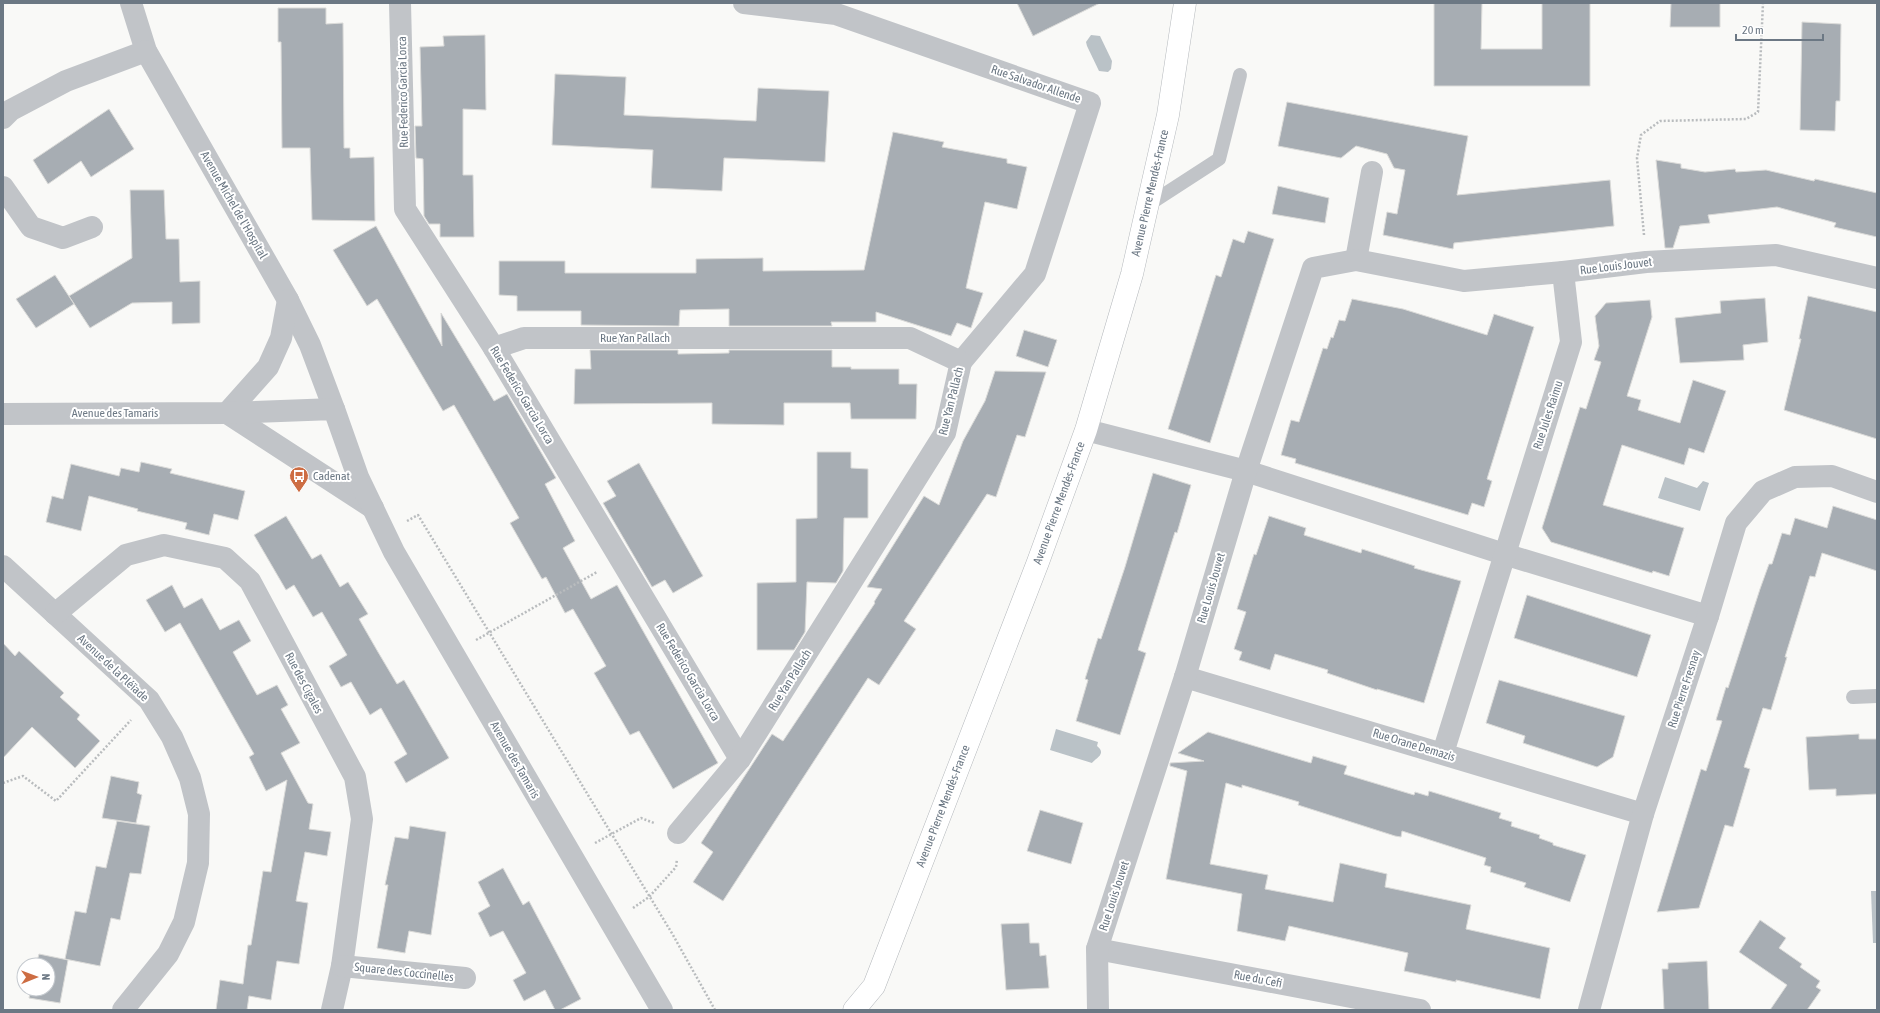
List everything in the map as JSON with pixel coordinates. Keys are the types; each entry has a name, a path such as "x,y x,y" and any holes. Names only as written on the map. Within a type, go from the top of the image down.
{"street":[{"name":"Avenue Michel de l'Hospital","path":"131,3 146,51 288,300 310,344 334,410"},
{"name":"Rue Federico Garcia Lorca","path":"400,3 405,208 494,348 740,759"},
{"name":"Rue Salvador Allende","path":"744,3 836,14 1090,103 1034,274 962,362"},
{"name":"Avenue Pierre Mendès-France","path":"854,1010 874,986 1038,562 1086,430 1132,274 1148,205 1168,115 1185,3"},
{"path":"3,118 11,110 66,81 146,51"},
{"path":"1356,260 1372,172"},
{"path":"3,187 31,227 63,238 92,227"},
{"name":"Rue Louis Jouvet","path":"1098,1010 1097,949 1185,677 1246,471 1313,268 1356,260 1464,281 1563,272 1646,262 1776,255 1877,278"},
{"name":"Rue Jules Raimu","path":"1443,754 1571,342 1563,272"},
{"path":"288,300 281,338 268,368 227,413 373,508"},
{"name":"Rue Yan Pallach","path":"494,348 524,338 910,338 962,362 945,433 740,759 678,833"},
{"name":"Avenue des Tamaris","path":"3,414 227,413 334,410 358,477 385,533 452,653 662,1010"},
{"path":"1086,430 1246,471 1504,554 1708,616"},
{"name":"Rue Pierre Fresnay","path":"1589,1010 1642,814 1708,616 1736,523 1763,491 1796,477 1832,476 1877,492"},
{"name":"Rue des Cigales","path":"55,614 126,555 164,545 225,558 250,581 355,777 362,819 342,966 332,1010"},
{"name":"Avenue de la Pléïade","path":"3,566 149,700 172,737 190,778 199,814 198,863 184,922 168,954 123,1010"},
{"name":"Rue Orane Demazis","path":"1185,677 1642,814"},
{"name":"Rue du Cefi","path":"1097,949 1420,1010"},
{"name":"Square des Coccinelles","path":"342,966 465,978"},
{"name":"Avenue Pierre Mendès-France","path":"873,1010 874,986"}],"lane":[{"path":"1148,205 1219,159 1240,75"},
{"path":"1853,697 1877,696"}],"path":[{"path":"1646,262 1637,158 1641,135 1660,120 1746,119 1758,112 1762,3"},
{"path":"385,533 418,515 611,833 715,1010"},
{"path":"452,653 620,559"},
{"path":"3,783 23,776 56,801 149,700"},
{"path":"572,857 611,833 641,818 678,833 676,867 649,897 610,922"}],"shaded area":[{"path":"1091,35 1100,36 1112,61 1111,69 1108,72 1099,71 1087,46 1086,42"},
{"path":"1665,477 1697,488 1703,481 1709,483 1700,511 1658,498"},
{"path":"1056,729 1098,742 1097,746 1101,751 1100,756 1092,763 1050,750"},
{"path":"1871,891 1877,891 1877,943 1873,943"}],"building":[{"path":"1017,3 1100,3 1033,36"},
{"path":"1434,3 1482,3 1481,49 1542,49 1542,3 1590,3 1590,86 1434,86"},
{"path":"1671,3 1720,3 1720,27 1670,27"},
{"path":"278,8 326,8 326,24 343,23 344,148 350,148 350,158 374,157 375,221 312,220 310,148 282,148 281,42 278,42"},
{"path":"1802,22 1841,24 1840,101 1836,101 1835,131 1800,130"},
{"path":"485,35 486,110 463,109 463,175 473,175 474,237 440,237 440,224 429,224 424,216 423,159 416,158 415,126 422,126 420,47 444,46 443,36"},
{"path":"555,74 626,77 624,115 756,121 758,88 829,91 825,162 724,158 722,191 651,188 653,150 552,145"},
{"path":"1287,102 1468,136 1457,195 1610,180 1614,226 1454,243 1453,249 1383,235 1387,212 1397,214 1405,170 1394,168 1387,154 1356,146 1341,158 1278,146"},
{"path":"109,109 134,149 91,177 81,161 48,184 33,160"},
{"path":"893,132 944,142 942,147 1007,159 1007,163 1027,167 1017,209 985,202 966,288 983,293 971,328 957,323 951,336 876,312 876,322 831,322 832,326 729,326 729,309 680,310 679,326 581,325 581,311 517,311 517,296 499,295 499,261 565,261 565,273 696,273 696,259 763,258 763,271 864,270"},
{"path":"1656,160 1681,164 1681,168 1705,172 1735,169 1736,172 1766,170 1877,193 1877,237 1834,227 1836,223 1777,207 1708,215 1710,223 1680,226 1673,248 1665,248"},
{"path":"1278,186 1329,198 1325,223 1272,214"},
{"path":"130,190 164,190 166,239 179,239 180,282 200,281 200,323 172,324 172,302 132,303 90,328 69,296 132,258"},
{"path":"376,226 442,346 441,313 494,401 507,394 556,478 545,484 575,541 563,548 591,599 617,585 718,763 673,789 639,731 630,735 594,673 606,666 573,609 565,613 546,577 542,579 510,523 519,518 454,405 443,411 377,299 367,306 333,250"},
{"path":"1248,231 1274,239 1210,443 1168,429 1216,275 1221,277 1233,239 1244,243"},
{"path":"55,275 74,304 36,328 16,299"},
{"path":"1808,296 1877,312 1877,439 1784,410 1801,339 1799,339"},
{"path":"1765,298 1768,342 1743,345 1744,360 1680,363 1675,318 1721,313 1720,301"},
{"path":"1352,299 1403,309 1487,335 1494,314 1534,327 1487,479 1492,481 1484,507 1472,503 1468,515 1295,463 1296,459 1281,455 1291,420 1299,422 1323,348 1327,349 1331,337 1333,338 1339,320 1345,321"},
{"path":"1650,300 1652,317 1627,396 1641,400 1638,410 1680,423 1693,380 1726,391 1704,453 1689,448 1684,465 1622,445 1603,505 1684,528 1669,576 1653,571 1652,573 1551,542 1542,528 1580,407 1586,409 1601,362 1594,360 1599,346 1595,316 1606,303"},
{"path":"1024,330 1057,340 1048,367 1016,356"},
{"path":"590,350 678,350 678,354 729,353 729,350 832,350 832,367 851,367 851,369 899,369 899,384 917,384 916,419 851,419 850,403 784,403 784,425 712,424 712,403 574,404 575,369 591,369"},
{"path":"995,371 1046,372 1025,437 1017,435 996,497 987,494 904,621 916,629 879,685 868,678 723,901 693,882 713,852 701,843 772,734 783,741 875,603 874,602 882,589 867,587 924,496 939,505 963,441 985,401"},
{"path":"817,452 851,452 851,468 868,469 868,518 844,518 843,571 836,583 807,582 805,632 794,650 757,650 757,583 796,582 796,519 817,518"},
{"path":"141,462 172,469 170,473 245,491 238,520 214,514 209,535 185,529 187,523 137,511 138,509 89,496 81,531 46,522 52,496 63,499 71,464 119,476 121,468 139,472"},
{"path":"639,463 703,576 673,593 665,580 652,587 603,503 616,496 607,481"},
{"path":"1153,473 1191,485 1177,533 1175,532 1138,650 1146,653 1120,735 1076,721 1088,680 1085,679 1098,638 1101,639 1125,567"},
{"path":"1833,506 1877,520 1877,571 1822,553 1815,577 1810,576 1785,657 1787,657 1771,710 1763,708 1744,767 1750,769 1733,827 1725,825 1699,908 1657,912 1701,769 1706,771 1722,721 1716,720 1726,687 1728,688 1760,589 1769,564 1772,564 1782,533 1790,535 1795,518 1827,528"},
{"path":"286,516 312,559 321,554 340,587 348,582 368,614 359,619 397,684 404,680 449,758 406,783 394,762 407,754 381,708 370,715 351,682 341,687 329,666 347,655 322,612 313,617 294,585 286,590 254,535"},
{"path":"1269,516 1306,528 1304,535 1361,553 1362,549 1415,566 1414,568 1461,581 1424,703 1377,690 1327,673 1328,670 1275,654 1270,670 1239,660 1242,652 1234,649 1246,612 1237,609 1254,554 1256,555"},
{"path":"172,585 184,608 202,598 220,630 239,620 251,641 233,652 257,695 277,685 288,705 281,709 300,743 281,753 308,803 313,804 309,829 331,832 327,856 305,852 296,901 308,903 299,964 277,961 271,1000 249,996 247,1010 216,1010 220,980 243,984 248,945 251,945 263,871 271,872 287,780 266,791 249,757 254,754 180,623 165,632 146,600"},
{"path":"1527,595 1651,635 1637,677 1514,638"},
{"path":"3,643 15,656 19,651 64,693 60,697 80,715 77,719 100,741 75,768 32,727 3,758"},
{"path":"1499,680 1625,716 1613,757 1597,767 1523,743 1525,736 1486,723"},
{"path":"1208,732 1311,763 1313,756 1347,766 1344,774 1414,795 1415,792 1428,796 1429,791 1501,813 1499,818 1512,822 1511,826 1540,835 1539,838 1553,843 1553,845 1586,855 1570,902 1524,887 1526,883 1490,872 1491,867 1484,865 1486,858 1402,831 1401,837 1395,836 1298,805 1299,802 1242,785 1242,788 1226,783 1210,864 1268,875 1265,889 1333,902 1340,863 1387,874 1385,887 1471,905 1466,929 1550,948 1540,999 1456,980 1456,982 1404,971 1408,953 1289,926 1285,941 1237,931 1242,894 1166,879 1187,771 1170,766 1170,763 1204,761 1178,753"},
{"path":"1859,734 1859,739 1877,739 1877,794 1836,796 1836,789 1809,790 1806,737"},
{"path":"111,776 139,782 137,793 142,795 136,823 102,818"},
{"path":"1040,810 1083,823 1071,864 1027,851"},
{"path":"117,821 150,826 141,874 130,873 120,920 111,918 100,966 65,959 75,911 86,913 96,866 106,868"},
{"path":"410,826 446,832 431,935 409,931 405,953 377,948 388,885 385,885 395,837 408,839"},
{"path":"503,868 523,905 529,901 581,999 560,1010 555,1010 545,990 524,1001 513,980 526,973 503,931 490,937 478,913 490,906 478,882"},
{"path":"1760,920 1786,938 1779,948 1802,964 1800,967 1820,981 1816,987 1821,990 1807,1010 1770,1010 1787,985 1739,952"},
{"path":"1029,923 1030,943 1039,943 1040,956 1046,955 1049,988 1006,990 1001,924"},
{"path":"39,954 54,957 38,957"},
{"path":"56,958 68,960 60,1003 29,998 56,997"},
{"path":"1707,961 1709,1010 1664,1010 1662,969 1668,969 1668,963"}],"place":[{"name":"Cadenat","path":"299,493"}]}
